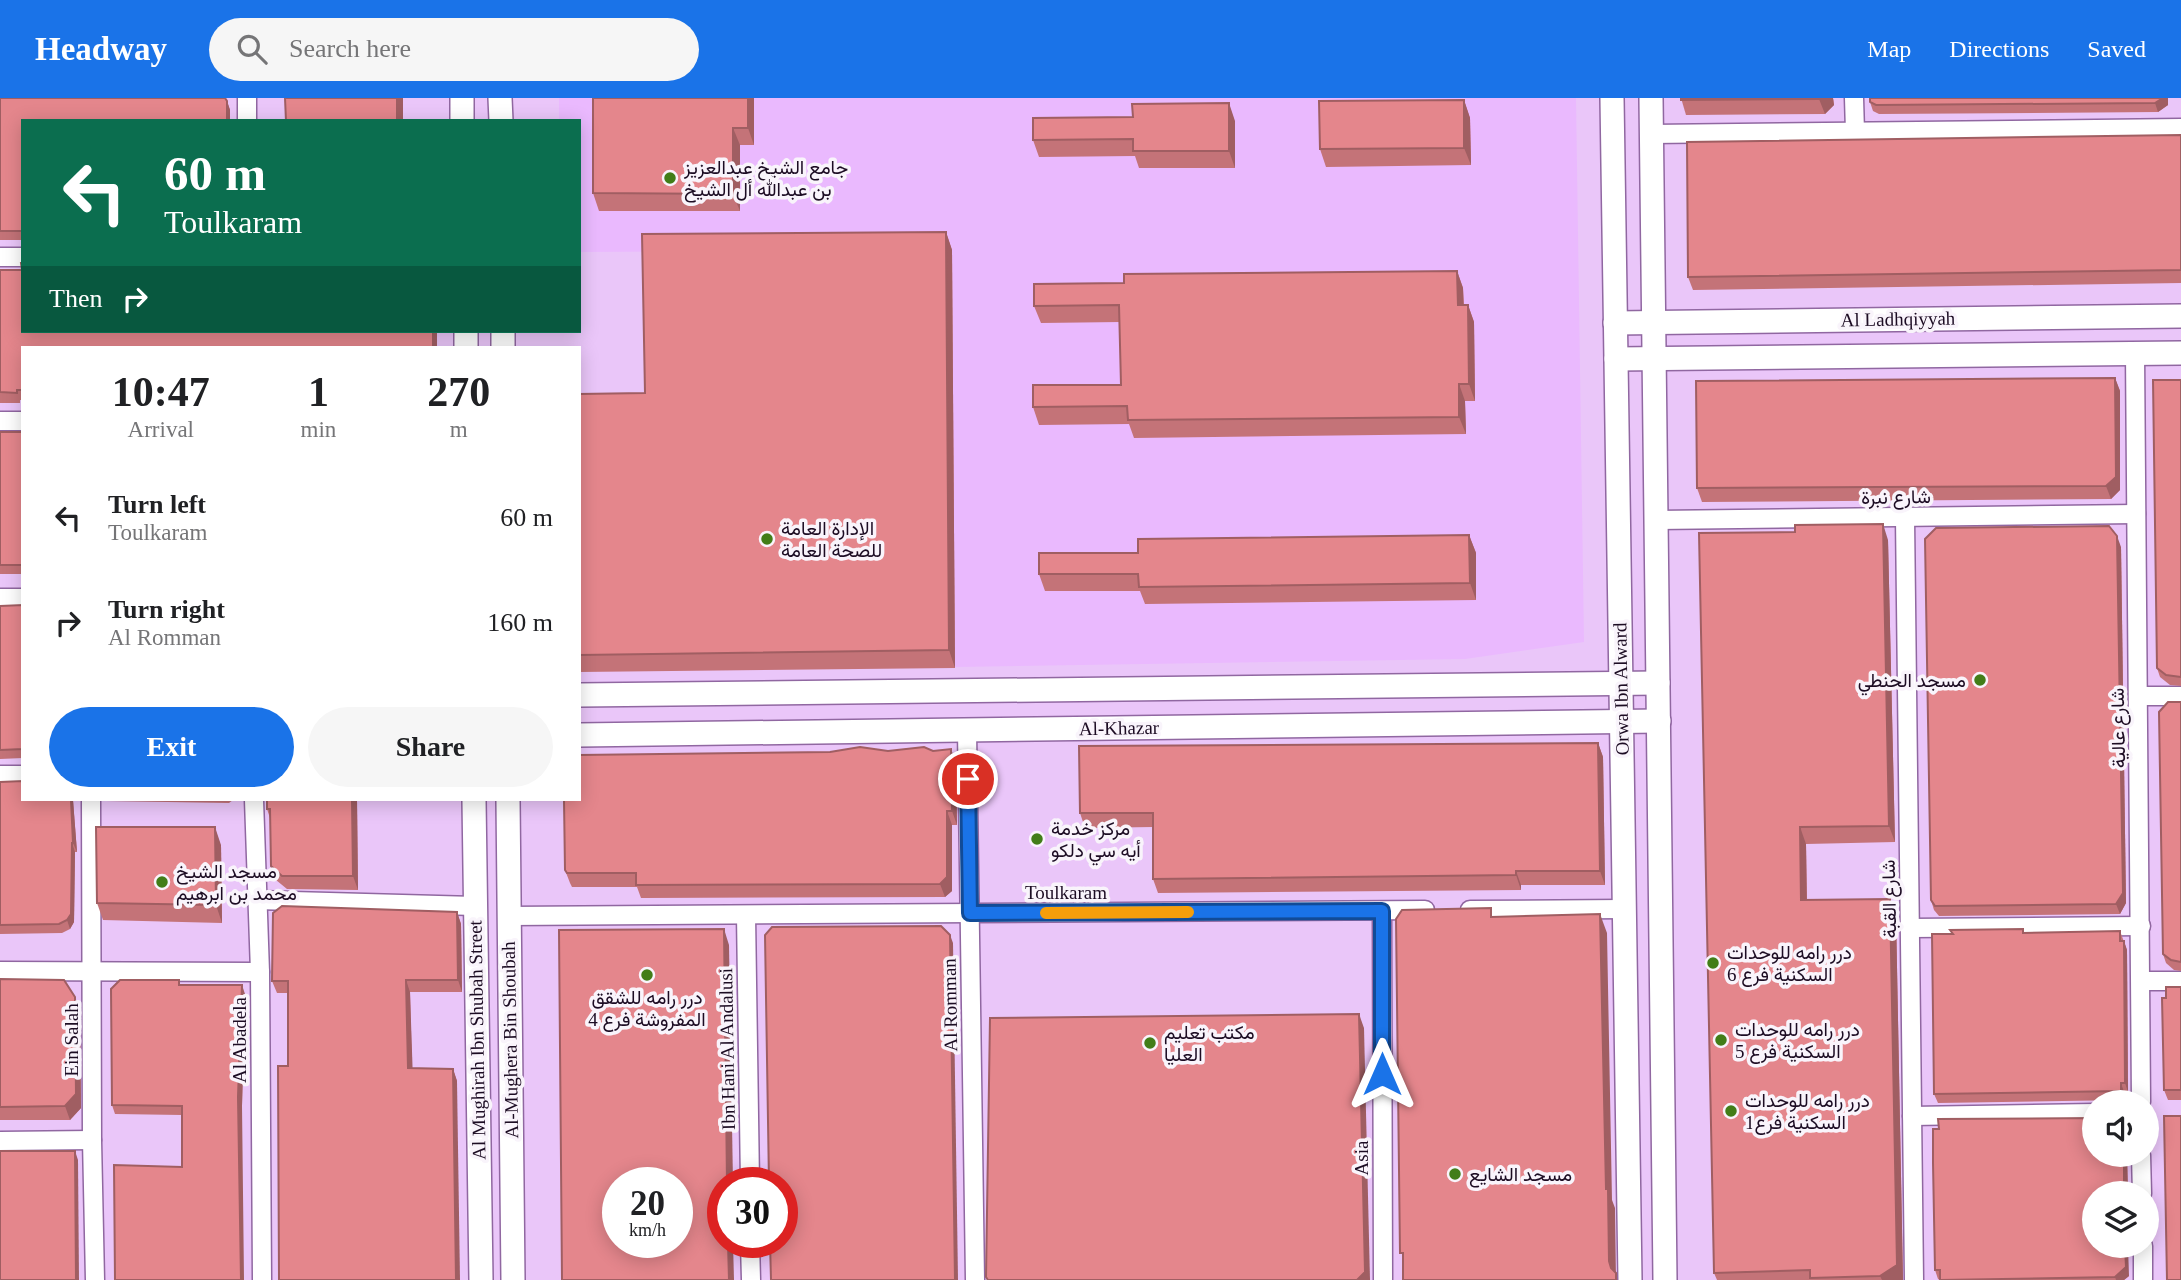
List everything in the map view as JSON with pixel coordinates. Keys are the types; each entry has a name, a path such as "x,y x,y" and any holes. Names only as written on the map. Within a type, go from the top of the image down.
{"street":[{"path":"247,98 247,119"},
{"path":"462,98 462,119"},
{"path":"500,98 500,119"},
{"name":"Orwa Ibn Alward","path":"1612,98 1630,1280"},
{"name":"Orwa Ibn Alward","path":"1651,98 1665,1280"},
{"path":"1854,98 1855,132"},
{"path":"1652,134 2181,128"},
{"path":"0,257 21,257"},
{"name":"Al Ladhqiyyah","path":"1615,323 2181,316"},
{"name":"شارع عالية","path":"2135,353 2141,1090"},
{"name":"Al Ladhqiyyah","path":"1616,359 2181,353"},
{"path":"0,421 21,421"},
{"name":"شارع نبرة","path":"1657,520 2136,514"},
{"name":"شارع القبة","path":"1905,518 1914,1280"},
{"path":"0,598 21,598"},
{"name":"Al-Khazar","path":"581,695 1658,683"},
{"path":"2139,696 2181,696"},
{"name":"Al-Khazar","path":"581,735 1659,721"},
{"name":"Al Romman","path":"967,730 975,1280"},
{"path":"0,775 21,775"},
{"name":"Ein Salah","path":"91,801 95,1280"},
{"name":"Al Abadela","path":"254,801 260,971 262,1280"},
{"name":"Al Mughirah Ibn Shubah Street","path":"474,801 481,1280"},
{"name":"Al-Mughera Bin Shoubah","path":"508,801 513,1280"},
{"path":"256,900 475,906"},
{"name":"Toulkaram","path":"509,916 1624,909"},
{"name":"Asia","path":"1382,911 1383,1280"},
{"name":"Ibn Hani Al Andalusi","path":"746,915 750,1167"},
{"path":"1911,928 2141,926"},
{"path":"0,971 260,971"},
{"path":"2141,981 2181,981"},
{"path":"1912,1116 2082,1113"},
{"path":"0,1141 92,1140"},
{"path":"750,1258 751,1280"},
{"path":"2143,1258 2143,1280"}],"shaded area":[{"path":"559,98 1576,98 1584,642 1465,659 955,667 952,250 581,252 581,119 559,119"}],"building":[{"path":"0,98 225,98 227,101 227,119 21,119 21,231 0,231"},
{"path":"285,98 397,98 397,119 286,119"},
{"name":"جامع الشيخ عبدالعزيز بن عبدالله أل الشيخ","path":"593,98 748,98 748,128 733,128 733,194 593,193"},
{"path":"1681,98 1821,98 1681,100"},
{"path":"1870,98 2163,98 2155,103 1876,105 1870,102"},
{"path":"1464,100 1464,148 1320,149 1319,101"},
{"path":"1229,103 1229,151 1133,151 1133,139 1033,140 1033,118 1133,117 1132,104"},
{"path":"2181,135 2181,270 1688,277 1687,142"},
{"name":"الإدارة العامة للصحة العامة","path":"946,232 949,650 581,655 581,394 645,393 642,234"},
{"path":"0,270 21,270 21,333 433,333 433,346 21,346 21,390 17,390 17,393 0,392"},
{"path":"1457,271 1458,305 1468,305 1469,384 1459,384 1459,417 1128,420 1127,406 1033,407 1033,385 1121,385 1119,305 1034,306 1034,284 1124,283 1124,274"},
{"path":"2115,378 2116,477 2106,486 1697,488 1696,381"},
{"path":"2153,380 2181,380 2181,677 2166,675 2157,668"},
{"path":"0,432 21,432 21,565 0,565"},
{"path":"1883,524 1889,826 1800,827 1801,900 1890,899 1897,1265 1880,1276 1810,1278 1810,1270 1714,1273 1699,533 1795,532 1795,525"},
{"path":"2109,526 2117,536 2123,893 2116,904 1935,906 1931,900 1925,539 1936,528"},
{"path":"1469,535 1470,583 1139,587 1138,574 1039,574 1039,553 1138,553 1138,539"},
{"path":"21,605 21,749 0,750 0,606"},
{"path":"2168,702 2181,702 2181,962 2171,960 2163,954 2159,712"},
{"path":"1598,743 1600,871 1516,871 1516,875 1153,879 1153,813 1080,813 1079,746"},
{"path":"860,747 888,751 924,747 933,751 951,749 952,811 947,811 947,877 940,884 636,885 636,873 567,873 565,870 564,801 581,801 581,755 830,752"},
{"path":"21,781 21,801 71,801 71,914 59,924 0,925 0,782"},
{"path":"267,801 352,801 353,876 282,876 271,866 270,809 267,809"},
{"name":"مسجد الشيخ محمد بن ابرهيم","path":"96,827 215,827 216,905 97,903"},
{"path":"282,906 457,912 458,980 406,980 408,1068 453,1069 456,1280 279,1280 278,1066 288,1066 288,981 272,981 273,913"},
{"path":"1491,908 1491,917 1600,914 1609,1261 1616,1273 1616,1280 1403,1280 1403,1253 1400,1253 1396,919 1402,910"},
{"path":"941,926 950,935 955,1280 771,1280 770,1258 798,1258 798,1167 769,1167 765,935 772,927"},
{"path":"724,929 727,1167 707,1167 707,1258 728,1258 729,1280 562,1280 559,930"},
{"path":"2023,929 2023,933 2120,931 2120,941 2124,941 2125,1083 2121,1083 2121,1090 1934,1094 1932,934 1953,934 1950,930"},
{"path":"0,979 64,980 75,997 76,1094 65,1106 0,1107"},
{"path":"120,980 179,980 179,985 242,985 238,1097 241,1280 115,1280 114,1165 182,1167 182,1106 112,1105 111,989"},
{"path":"2166,987 2181,987 2181,1090 2164,1090 2162,998 2166,998"},
{"path":"1359,1014 1365,1272 1357,1280 988,1280 990,1018"},
{"path":"2164,1116 2181,1116 2181,1280 2167,1280"},
{"path":"2082,1118 2082,1167 2124,1167 2124,1181 2082,1181 2082,1258 2126,1258 2126,1267 2115,1277 1940,1280 1940,1270 1935,1270 1933,1163 1933,1129 1939,1129 1938,1119"},
{"path":"0,1151 75,1151 76,1280 0,1280"}],"slow traffic":[{"path":"1046,913 1188,912"}],"place":[{"name":"جامع الشيخ عبدالعزيز بن عبدالله أل الشيخ","path":"670,178"},
{"name":"الإدارة العامة للصحة العامة","path":"767,539"},
{"name":"مسجد الحنطي","path":"1980,680"},
{"name":"مركز خدمة أيه سي دلكو","path":"1037,839"},
{"name":"مسجد الشيخ محمد بن ابرهيم","path":"162,882"},
{"name":"درر رامه للوحدات السكنية فرع 6","path":"1713,963"},
{"name":"درر رامه للشقق المفروشة فرع 4","path":"647,975"},
{"name":"درر رامه للوحدات السكنية فرع 5","path":"1721,1040"},
{"name":"مكتب تعليم العليا","path":"1150,1043"},
{"name":"درر رامه للوحدات السكنية فرع1","path":"1731,1111"},
{"name":"مسجد الشايع","path":"1455,1174"}],"route":[{"path":"968,779 970,913 1382,911 1382,1074"}]}
